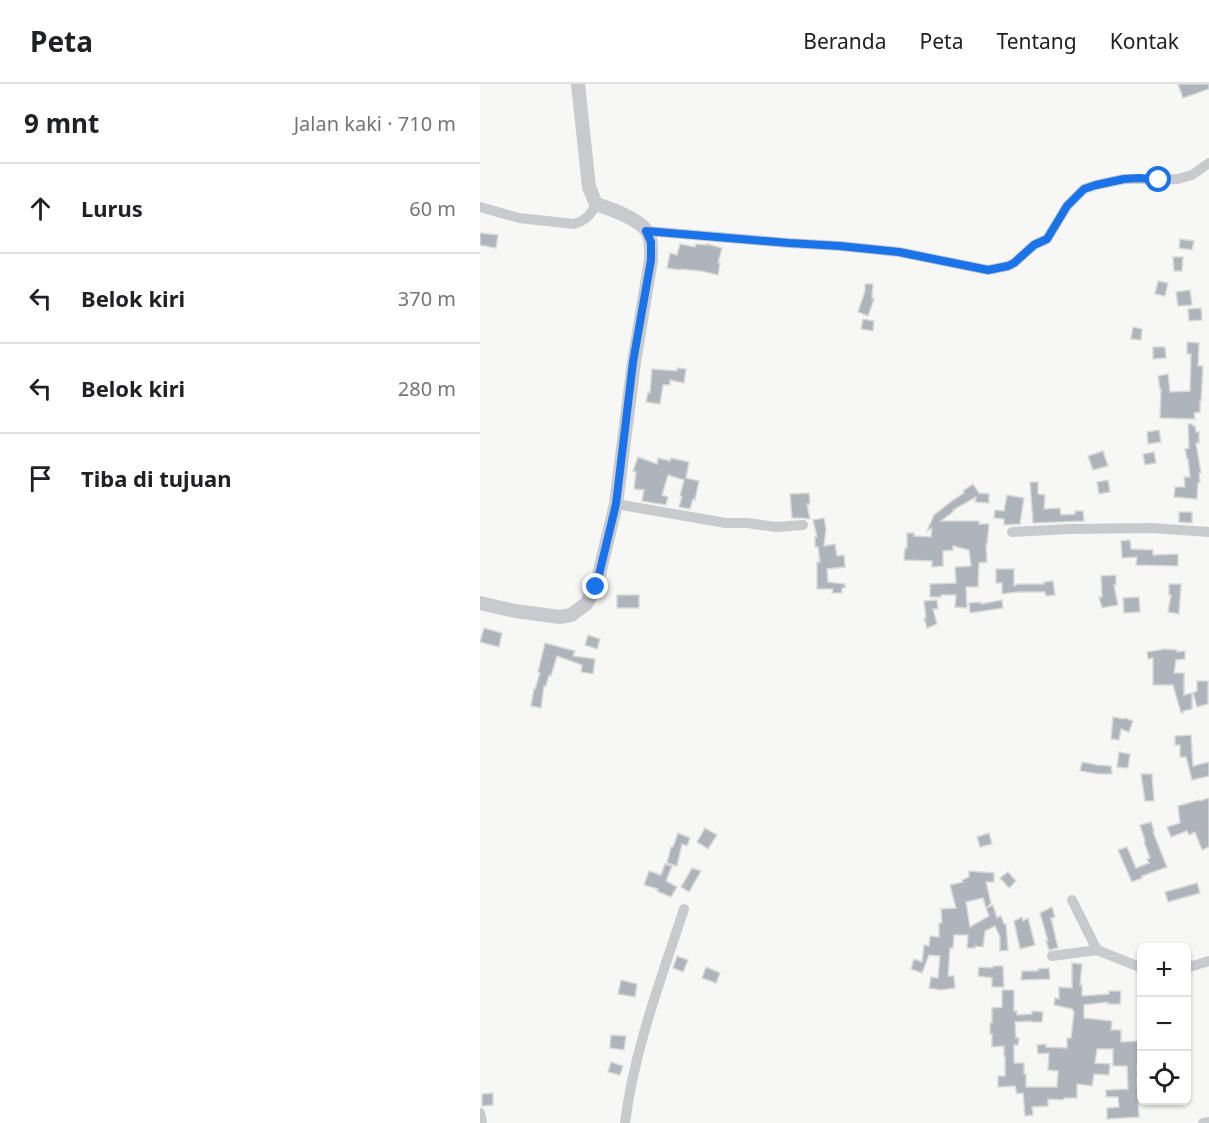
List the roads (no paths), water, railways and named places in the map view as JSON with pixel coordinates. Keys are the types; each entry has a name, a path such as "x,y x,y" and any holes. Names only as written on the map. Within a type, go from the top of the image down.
{"street":[{"path":"480,603 515,611 560,617 571,615 586,604 596,587 616,504 633,362 651,260 651,242 646,231 630,218 596,204 589,187 578,84"},
{"path":"646,231 899,252 988,270 1014,263 1034,245 1047,239 1067,206 1084,189 1124,179 1178,179 1192,176 1209,164"},
{"path":"480,207 519,218 574,224 583,221 591,214 596,204"},
{"path":"616,504 726,523 776,527 803,525"},
{"path":"1012,532 1152,528 1209,532"},
{"path":"1072,900 1097,950"},
{"path":"625,1123 629,1090 653,1003 684,909"},
{"path":"1052,956 1097,950 1137,966"},
{"path":"1191,966 1209,961"},
{"path":"480,1113 482,1123"},
{"path":"1203,1123 1209,1122"}]}
